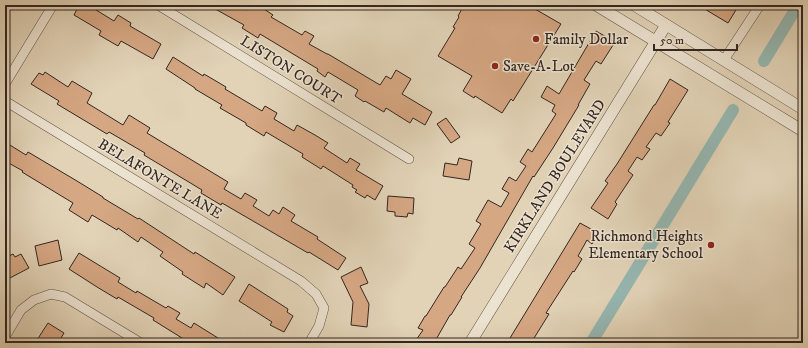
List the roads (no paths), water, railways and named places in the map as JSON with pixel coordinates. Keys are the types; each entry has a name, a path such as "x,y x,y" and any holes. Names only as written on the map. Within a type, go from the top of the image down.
{"street":[{"path":"5,84 53,5"},
{"name":"LISTON COURT","path":"158,5 409,158"},
{"path":"596,5 803,131"},
{"path":"634,5 803,109"},
{"path":"724,60 760,5"},
{"name":"KIRKLAND BOULEVARD","path":"470,343 666,24"},
{"name":"BELAFONTE LANE","path":"5,101 301,281 316,294 324,308 319,326 309,343"},
{"path":"5,337 21,310 34,300 51,294 65,297 141,343"}],"waterway":[{"path":"764,61 798,5"},
{"path":"591,343 733,110"}],"place":[{"name":"Family Dollar","path":"536,39"},
{"name":"Save-A-Lot","path":"495,66"},
{"name":"Richmond Heights Elementary School","path":"711,245"}]}
